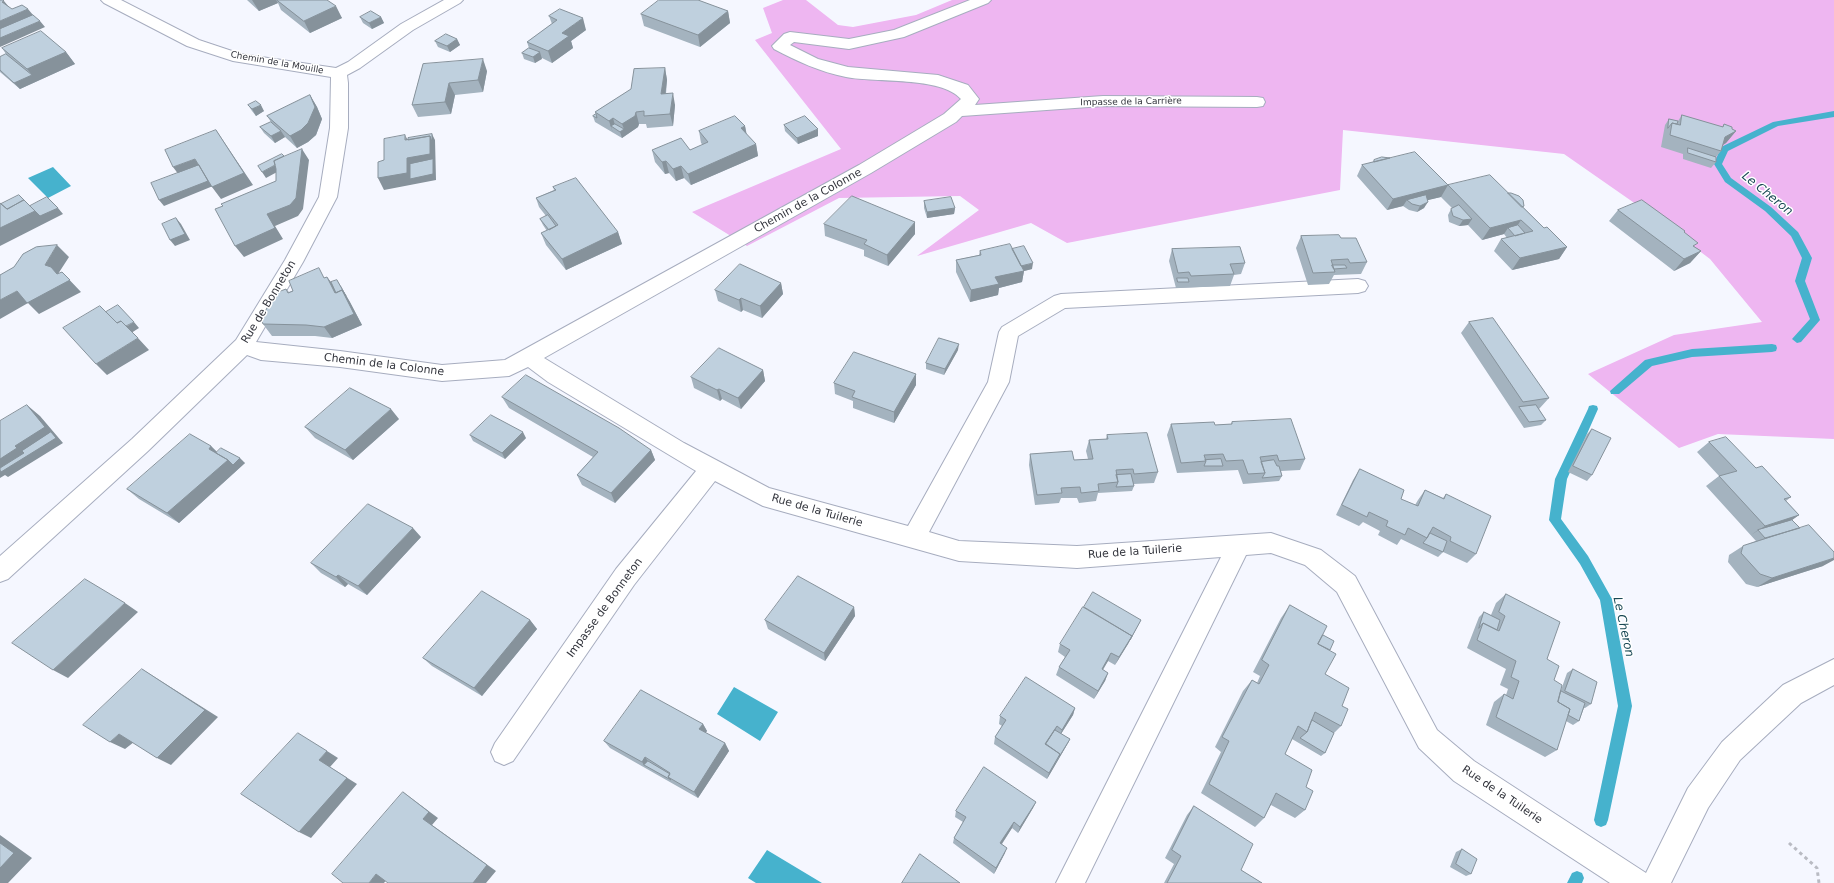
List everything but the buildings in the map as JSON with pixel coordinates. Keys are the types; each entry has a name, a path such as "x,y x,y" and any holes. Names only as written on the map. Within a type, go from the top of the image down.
{"street":[{"name":"Chemin de la Mouille","path":"109,0 193,43 239,58 338,73"},
{"path":"338,73 354,65 407,27 455,0"},
{"name":"Chemin de la Colonne","path":"243,346 261,352 340,359 442,373 509,368 865,169 950,118 971,99 962,89 932,79 847,72 812,62 780,46 790,37 848,44 898,34 983,0"},
{"name":"Rue de Bonneton","path":"0,570 140,445 243,346 293,262 328,197 339,128 340,83 338,73"},
{"name":"Impasse de la Carrière","path":"958,111 1102,101 1256,102"},
{"path":"913,539 998,382 1009,332 1061,301 1358,286"},
{"name":"Rue de la Tuilerie","path":"530,356 538,365 555,376 676,449 763,496 959,551 1077,557 1271,543 1313,557 1346,584 1428,739 1464,771 1636,883"},
{"name":"Impasse de Bonneton","path":"504,752 625,577 712,468"},
{"path":"1070,883 1239,545"},
{"path":"1656,883 1698,798 1731,751 1792,694 1834,671"}],"path":[{"path":"1789,843 1817,868 1818,883"}],"shaded area":[{"path":"783,0 806,0 838,25 853,27 916,15 952,0 1834,0 1834,439 1718,434 1679,448 1588,374 1674,335 1762,322 1710,259 1653,216 1564,154 1343,130 1340,190 1067,243 1031,223 917,256 979,210 960,196 839,198 747,246 692,212 841,149 755,40 772,33 763,8"}],"water":[{"path":"53,167 71,186 48,198 28,178"},
{"path":"734,687 778,712 760,741 717,714"},
{"path":"767,850 822,883 756,883 748,878"}],"waterway":[{"name":"Le Cheron","path":"1797,339 1815,320 1800,281 1807,258 1795,234 1768,209 1728,180 1718,164 1724,149 1776,124 1834,114"},
{"name":"Le Cheron","path":"1615,391 1649,363 1692,353 1772,348"},
{"name":"Le Cheron","path":"1593,409 1561,479 1555,520 1584,560 1606,599 1625,706 1601,820"},
{"name":"Le Cheron","path":"1574,883 1577,878"}]}
